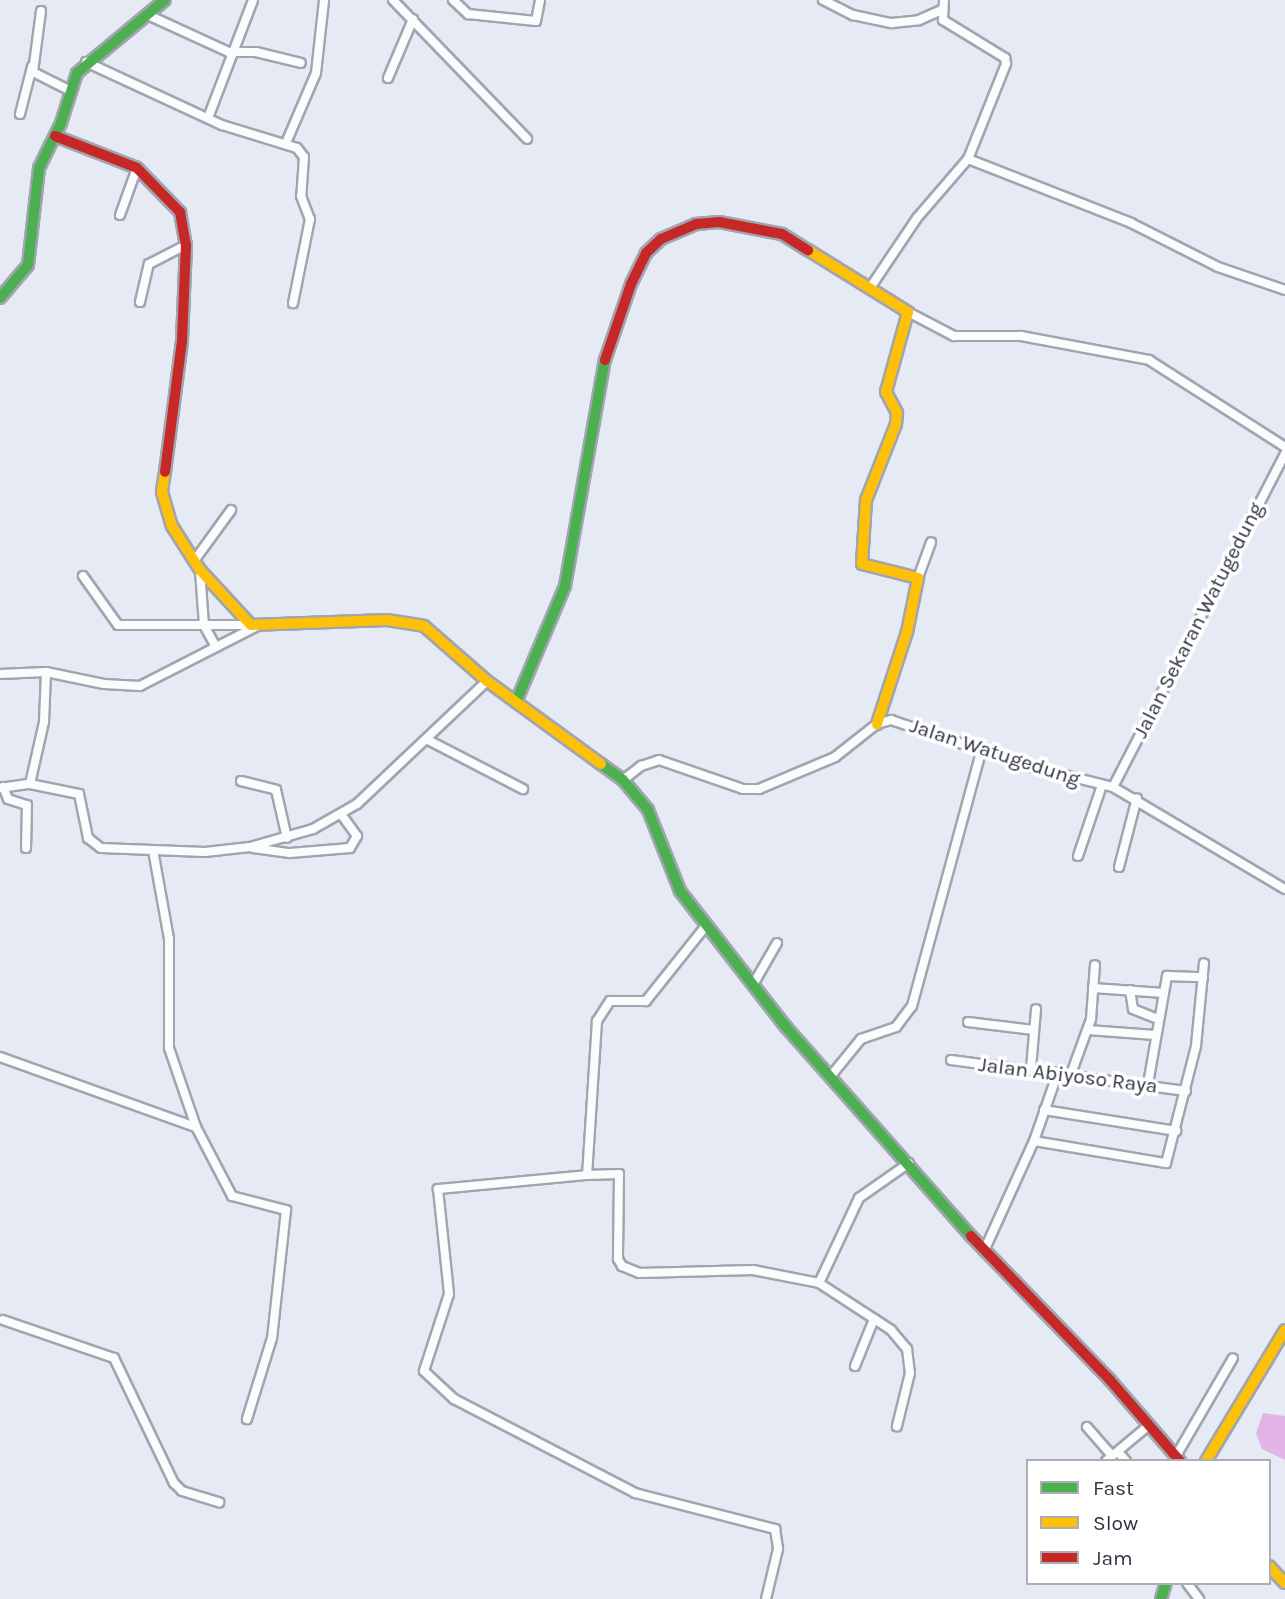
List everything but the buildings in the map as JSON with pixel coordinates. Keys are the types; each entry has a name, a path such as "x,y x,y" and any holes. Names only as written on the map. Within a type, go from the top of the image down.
{"street":[{"path":"0,298 28,265 37,177 86,62 165,0"},
{"path":"208,118 253,0"},
{"path":"286,143 316,73 324,0"},
{"path":"393,0 527,139"},
{"path":"453,0 468,14 536,21 540,0"},
{"path":"823,0 853,15 892,23 919,20 941,10"},
{"path":"870,288 918,218 968,159 1006,64 1005,58 947,24 941,10 944,0"},
{"path":"20,114 32,67 41,11"},
{"path":"148,15 235,52 256,51 301,62"},
{"path":"388,78 413,19"},
{"path":"86,62 208,118 286,143 304,158 301,196 310,219 293,303"},
{"path":"32,67 40,79 71,92"},
{"path":"55,136 137,168 180,212 186,245 180,366 162,492 172,527 197,565 254,625"},
{"path":"968,159 1131,223 1218,267 1285,290"},
{"path":"120,215 137,168"},
{"path":"516,702 559,602 571,554 601,372 631,284 653,245 696,224 719,222 757,227 782,234 908,312 954,336 1021,336 1149,360 1285,447"},
{"path":"140,302 149,264 186,245"},
{"path":"908,312 886,392 897,413 896,424 866,500 862,564 918,578"},
{"name":"Jalan Sekaran Watugedung","path":"1113,787 1285,454"},
{"path":"216,648 204,625 197,565 230,510"},
{"path":"623,780 641,766 659,760 743,789 759,789 835,757 877,723 907,632 918,578 931,542"},
{"path":"83,576 118,625 254,625 387,620 416,624 487,681 623,780 648,810 680,891 705,927 830,1077 909,1163 984,1251 1178,1458 1233,1358"},
{"path":"0,674 46,672 104,684 140,686 216,648 254,625"},
{"path":"30,784 41,746 46,672"},
{"path":"26,848 27,805 8,799 2,787 30,784 79,794 88,838 96,846 205,852 250,848 287,838 341,814 428,740 487,681"},
{"name":"Jalan Watugedung","path":"877,723 907,723 1113,787 1137,798 1285,889"},
{"path":"428,740 523,789"},
{"path":"830,1077 862,1039 897,1027 912,1006 982,748"},
{"path":"241,781 276,790 287,838"},
{"path":"1077,856 1102,785"},
{"path":"1119,867 1137,798"},
{"path":"250,848 290,853 351,848 357,836 341,814"},
{"path":"153,850 169,939 169,1048 196,1127 233,1196 286,1210 272,1338 247,1419"},
{"path":"587,1175 593,1042 601,1012 610,1001 646,1001 705,927"},
{"path":"754,983 777,943"},
{"path":"1034,1141 1162,1166 1171,1155 1186,1091 1204,963"},
{"path":"1071,1074 1088,1030 1094,965"},
{"path":"1148,1084 1158,1019 1170,973 1203,977"},
{"path":"1093,988 1164,993"},
{"path":"1130,990 1133,1009 1158,1019"},
{"path":"1031,1069 1036,1009"},
{"path":"968,1023 1034,1030"},
{"path":"1088,1030 1155,1035"},
{"path":"0,1057 196,1127"},
{"name":"Jalan Abiyoso Raya","path":"951,1060 1186,1091"},
{"path":"984,1251 1034,1141 1058,1072"},
{"path":"1044,1110 1176,1131"},
{"path":"819,1283 859,1198 909,1163"},
{"path":"766,1599 779,1542 773,1528 635,1493 454,1399 424,1371 449,1294 438,1189 618,1174 618,1259 629,1271 752,1270 819,1283 851,1308 891,1330 910,1356 909,1381 897,1426"},
{"path":"855,1366 874,1319"},
{"path":"3,1320 114,1358 174,1483 182,1491 219,1502"},
{"path":"1207,1459 1285,1330"},
{"path":"1087,1427 1112,1456 1149,1426"},
{"path":"1271,1568 1285,1583"}],"shaded area":[{"path":"1263,1413 1285,1416 1285,1460 1262,1449 1256,1433"}],"traffic: fast":[{"path":"0,298 28,265 39,168 61,123 77,73 165,0"},
{"path":"516,702 565,586 605,360"},
{"path":"601,764 623,780 648,810 680,891 786,1027 971,1236"},
{"path":"1161,1599 1165,1585"}],"traffic: slow":[{"path":"808,250 908,312 886,392 897,413 896,424 866,500 862,564 918,578 907,632 877,724"},
{"path":"165,472 162,492 172,526 200,570 251,625 387,620 424,626 487,681 601,764"},
{"path":"1207,1459 1285,1330"},
{"path":"1271,1568 1285,1583"}],"traffic: jam":[{"path":"55,136 137,168 180,212 186,245 182,341 165,472"},
{"path":"605,360 631,284 646,253 661,239 696,224 719,222 782,234 808,250"},
{"path":"971,1236 1110,1380 1178,1459"}]}
